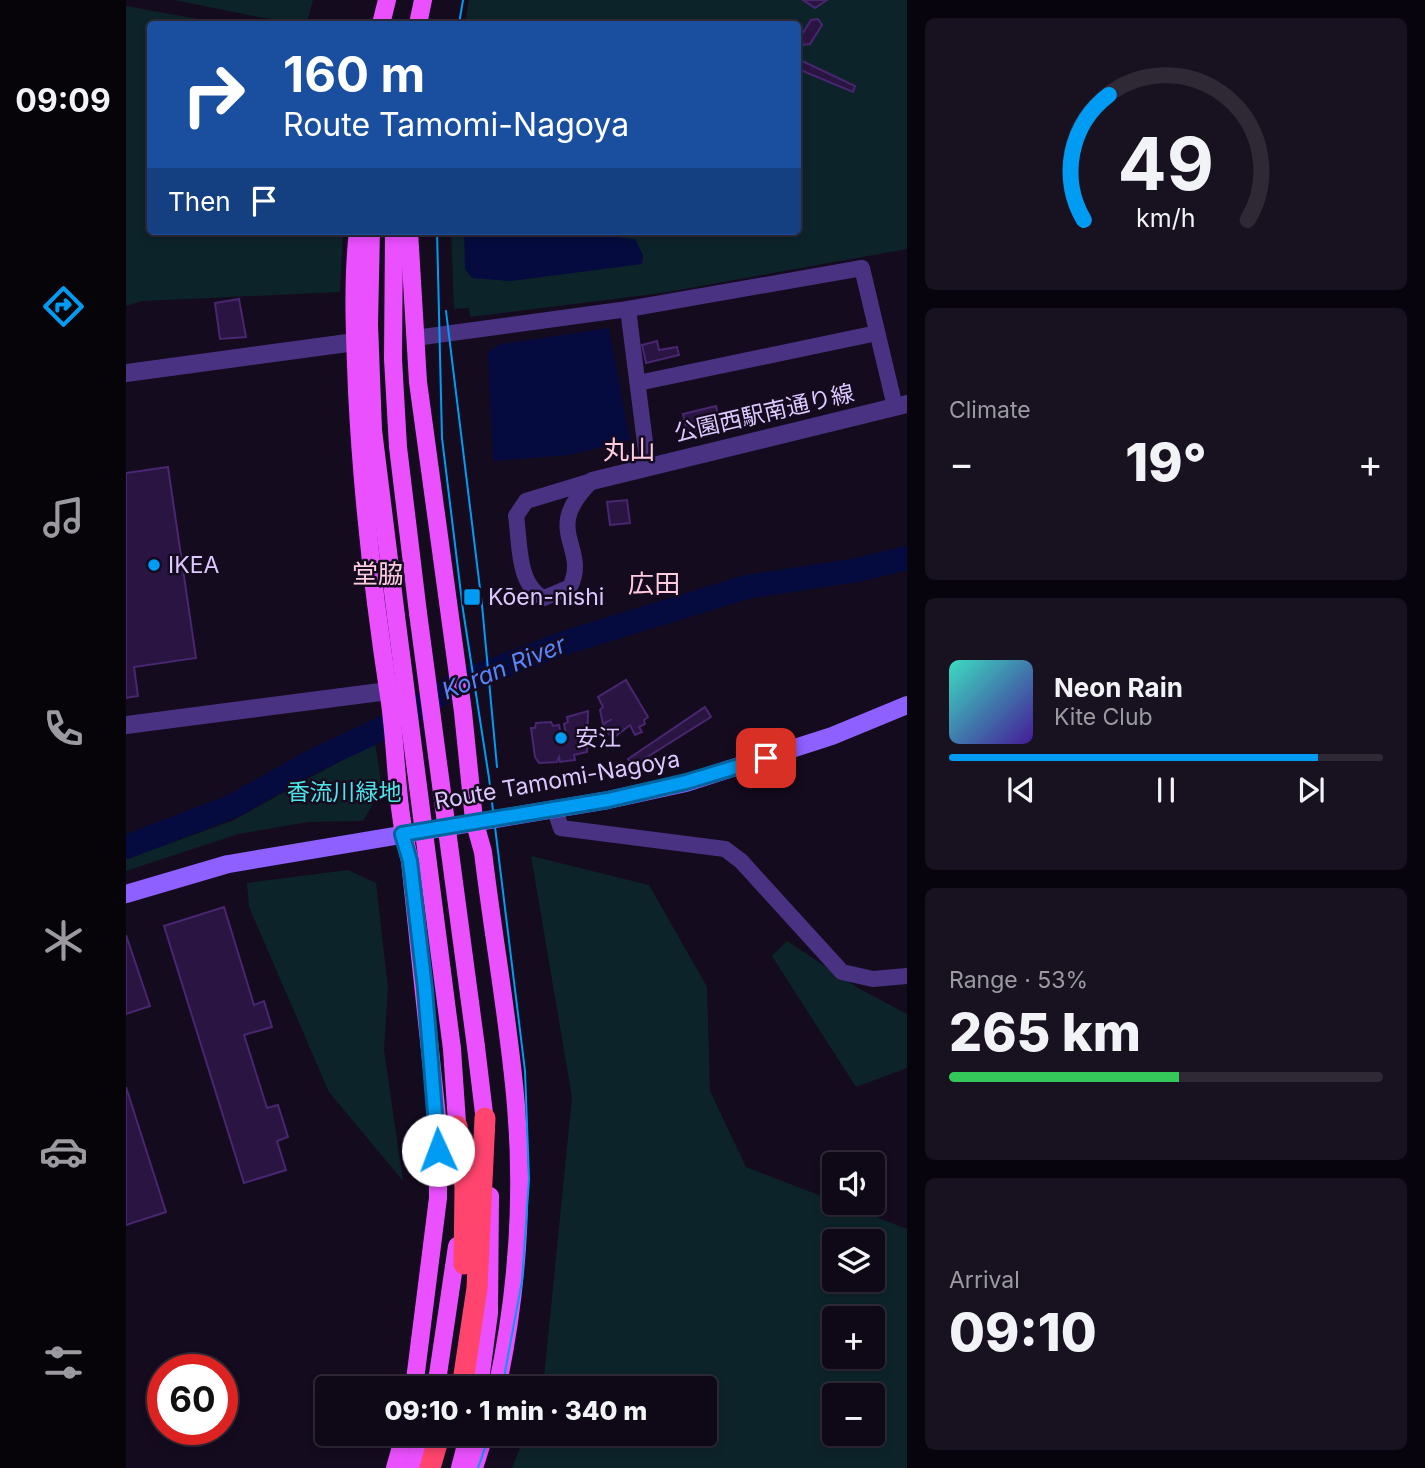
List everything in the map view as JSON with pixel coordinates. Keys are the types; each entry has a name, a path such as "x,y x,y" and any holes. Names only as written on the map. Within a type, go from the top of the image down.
{"highway":[{"path":"464,1376 477,1288 485,1118"},
{"path":"452,1376 461,1307 465,1247 465,1187 457,1126"},
{"path":"430,1468 436,1446"},
{"path":"442,1468 448,1446"}],"main road":[{"path":"382,21 387,0"},
{"path":"394,21 397,0"},
{"path":"419,21 423,0"},
{"path":"358,235 355,342 369,545 389,699 402,834 410,861 439,1126 438,1198 416,1376"},
{"path":"371,235 369,324 373,430 453,1049 457,1126 457,1258 438,1376"},
{"path":"394,235 393,359 396,410 418,613 485,1118 491,1277 481,1376"},
{"path":"409,235 415,338 462,703 474,820 482,852 512,1072 518,1142 516,1274 500,1376"},
{"name":"Route Tamomi-Nagoya","path":"126,894 228,864 554,808 686,782 832,736 907,705"},
{"path":"396,1468 402,1446"},
{"path":"413,1468 420,1446"},
{"path":"460,1468 466,1446"},
{"path":"474,1468 481,1446"}],"street":[{"path":"415,338 628,309 862,268 877,333 901,405"},
{"path":"628,309 648,466"},
{"path":"638,383 877,333"},
{"path":"126,373 355,342"},
{"name":"公園西駅南通り線","path":"592,481 901,405"},
{"path":"592,481 568,508 567,520 575,578 563,592 544,598 527,586 516,516 526,501 592,481"},
{"path":"540,498 561,509 567,520"},
{"path":"126,725 389,699"},
{"path":"554,808 561,828 725,849 741,861 842,972 873,979 907,975"}],"green space":[{"path":"174,0 313,0 307,21 264,18"},
{"path":"469,0 907,0 907,249 662,293 470,317 469,308 454,309 451,235 801,235 801,21 466,21"},
{"path":"126,6 208,21 147,21 147,235 343,235 340,292 142,301 126,306"},
{"name":"香流川緑地","path":"375,742 382,788 363,821 308,822 238,834 126,871 126,859 232,821"},
{"path":"531,856 649,885 707,987 710,1091 746,1167 822,1196 822,1215 871,1215 907,1229 907,1468 512,1468 521,1446 717,1446 717,1376 544,1376 572,1097"},
{"path":"348,870 376,883 388,988 384,1050 403,1181 329,1092 249,907 247,883"},
{"path":"787,941 858,988 907,1014 907,1068 856,1087 772,956"}],"shaded area":[{"path":"464,235 594,235 635,239 643,255 642,264 511,281 472,278 465,269"},
{"path":"609,328 630,440 569,455 493,461 488,352 501,344"}],"building":[{"path":"803,0 827,0 815,8"},
{"path":"818,19 822,25 810,44 803,45 801,36 811,20"},
{"path":"801,60 855,86 853,92 801,70"},
{"path":"239,299 246,337 220,339 215,303"},
{"path":"657,341 659,350 677,347 679,355 646,363 642,345"},
{"path":"716,406 720,425 687,432 683,414"},
{"name":"IKEA","path":"168,467 196,658 134,667 138,696 126,698 126,473"},
{"path":"627,500 630,523 610,525 607,502"},
{"path":"626,680 648,717 644,720 645,724 639,727 642,732 635,735 630,725 612,739 603,724 600,710 603,707 598,697"},
{"path":"705,707 711,717 633,766 628,759"},
{"name":"安江","path":"588,711 587,752 574,755 575,760 560,762 559,757 557,762 539,763 535,757 531,728 535,728 536,723 551,722 553,726 559,725 561,735 566,735 564,724 568,722 567,717"},
{"path":"224,907 254,1005 264,1001 272,1027 244,1035 267,1108 278,1105 288,1137 277,1141 286,1170 244,1183 164,926"},
{"path":"126,935 150,1006 126,1014"},
{"path":"126,1087 166,1212 126,1225"}],"waterway":[{"name":"Koran River","path":"126,847 233,806 311,762 381,729 461,682 567,642 747,587 857,570 907,558"}],"tram line":[{"path":"460,21 463,0"},
{"path":"437,235 442,438 463,610 489,778 525,1071 529,1179 522,1281 504,1376"},
{"path":"446,311 482,605 497,767"},
{"path":"478,1468 486,1446"}],"place":[{"name":"IKEA","path":"154,565"},
{"name":"Kōen-nishi","path":"472,597"},
{"name":"安江","path":"561,738"}],"district":[{"name":"丸山","path":"629,450"},
{"name":"堂脇","path":"378,574"},
{"name":"広田","path":"654,584"}],"route":[{"path":"438,1150 439,1126 425,989 410,861 402,834 608,800 686,782 766,758"}]}
